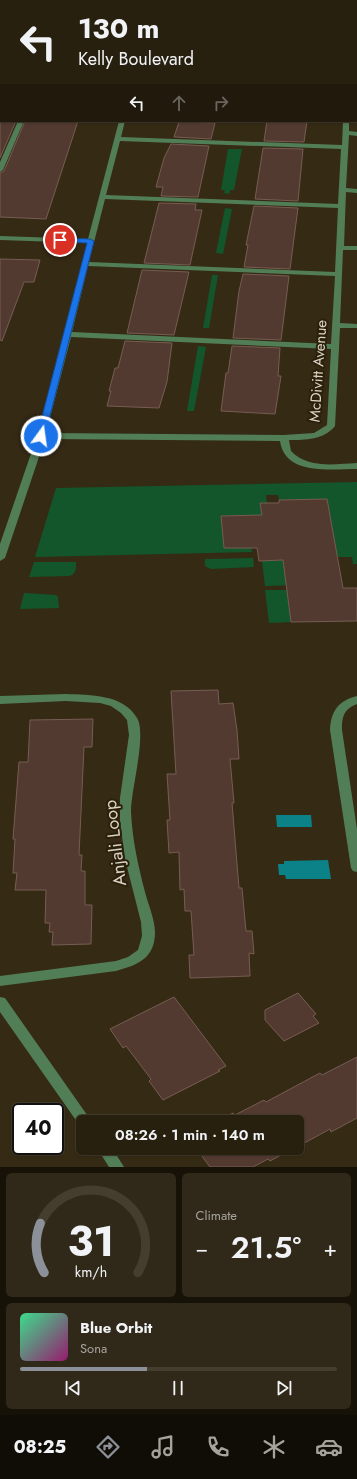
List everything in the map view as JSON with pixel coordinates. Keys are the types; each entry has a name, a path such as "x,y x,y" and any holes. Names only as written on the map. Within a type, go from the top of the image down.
{"street":[{"path":"0,170 21,122"},
{"path":"0,558 41,436 122,122"},
{"name":"McDivitt Avenue","path":"41,436 284,438 321,434 327,430 330,426 346,122"},
{"path":"346,134 357,134"},
{"path":"117,139 345,147"},
{"path":"343,190 357,191"},
{"path":"102,197 342,206"},
{"path":"0,238 90,241"},
{"path":"339,248 357,248"},
{"path":"84,264 338,274"},
{"path":"335,325 357,326"},
{"path":"67,334 334,346"},
{"path":"284,438 287,452 294,460 303,464 357,466"},
{"name":"Anjali Loop","path":"0,700 87,698 102,700 116,704 126,710 133,720 134,732 125,804 128,839 139,895 149,927 149,938 145,951 133,960 116,966 0,981"},
{"path":"357,700 342,706 336,716 336,730 357,868"},
{"path":"0,1002 80,1115"},
{"path":"109,1155 117,1167"}],"green space":[{"path":"228,149 242,149 234,190 230,190 229,194 224,193 225,190 221,190"},
{"path":"225,208 232,209 223,254 216,253"},
{"path":"212,275 218,275 209,328 203,328"},
{"path":"198,346 206,347 194,411 187,411"},
{"path":"357,482 357,564 353,564 352,557 337,557 327,499 279,500 278,495 266,495 267,503 260,503 262,515 221,516 224,548 251,548 252,552 35,557 56,488"},
{"path":"253,558 254,567 211,569 205,566 205,559"},
{"path":"291,560 294,585 265,586 262,561"},
{"path":"34,562 76,562 76,569 73,574 68,576 29,577"},
{"path":"265,590 287,590 291,622 269,623"},
{"path":"24,593 56,595 58,597 59,608 20,609"}],"water":[{"path":"276,815 311,815 312,827 277,827"},
{"path":"328,860 331,879 286,879 285,875 279,875 278,864 284,864 284,861"}],"building":[{"path":"0,122 16,122 0,158"},
{"path":"25,122 78,122 46,219 0,217 0,173 4,171"},
{"path":"179,122 215,123 211,139 174,137"},
{"path":"267,122 307,122 304,142 264,141"},
{"path":"171,144 209,146 198,197 161,196 163,187 156,187 164,158"},
{"path":"263,148 303,149 298,201 255,199"},
{"path":"159,203 196,204 195,210 202,210 190,265 144,263"},
{"path":"254,206 298,208 290,269 244,267 248,245 246,245"},
{"path":"0,259 40,260 34,282 24,282 2,341 0,340"},
{"path":"142,270 189,272 174,335 127,333"},
{"path":"243,274 289,276 281,340 233,338 239,291"},
{"path":"125,341 172,343 167,382 159,408 107,406 115,368 118,368"},
{"path":"232,346 280,348 278,376 281,376 275,414 221,411 226,373 228,373"},
{"path":"327,499 343,588 357,588 357,621 291,622 283,560 259,561 257,548 224,548 221,516 262,515 260,503 279,503 279,500"},
{"path":"218,690 219,704 233,703 237,730 239,759 230,759 234,803 232,803 239,888 242,888 246,931 252,931 254,954 249,953 250,976 190,978 189,955 194,955 191,911 185,911 184,889 180,890 179,852 169,853 167,820 170,820 167,774 176,774 171,691"},
{"path":"93,719 92,747 84,747 79,855 82,855 81,871 85,871 85,905 92,905 91,944 52,945 53,932 49,932 50,923 45,923 46,890 15,890 17,873 13,873 15,839 13,839 19,762 28,762 30,720"},
{"path":"298,993 316,1014 313,1016 319,1023 284,1041 265,1020 265,1010"},
{"path":"174,997 226,1066 218,1070 220,1071 163,1100 149,1081 151,1079 126,1046 123,1048 110,1029"},
{"path":"357,1057 357,1118 331,1132 330,1129 304,1143 304,1115 235,1115 264,1100 266,1102 320,1073 322,1075"},
{"path":"201,1155 281,1155 270,1161 268,1159 253,1167 210,1167"}],"route":[{"path":"41,436 90,241 60,240"}]}
